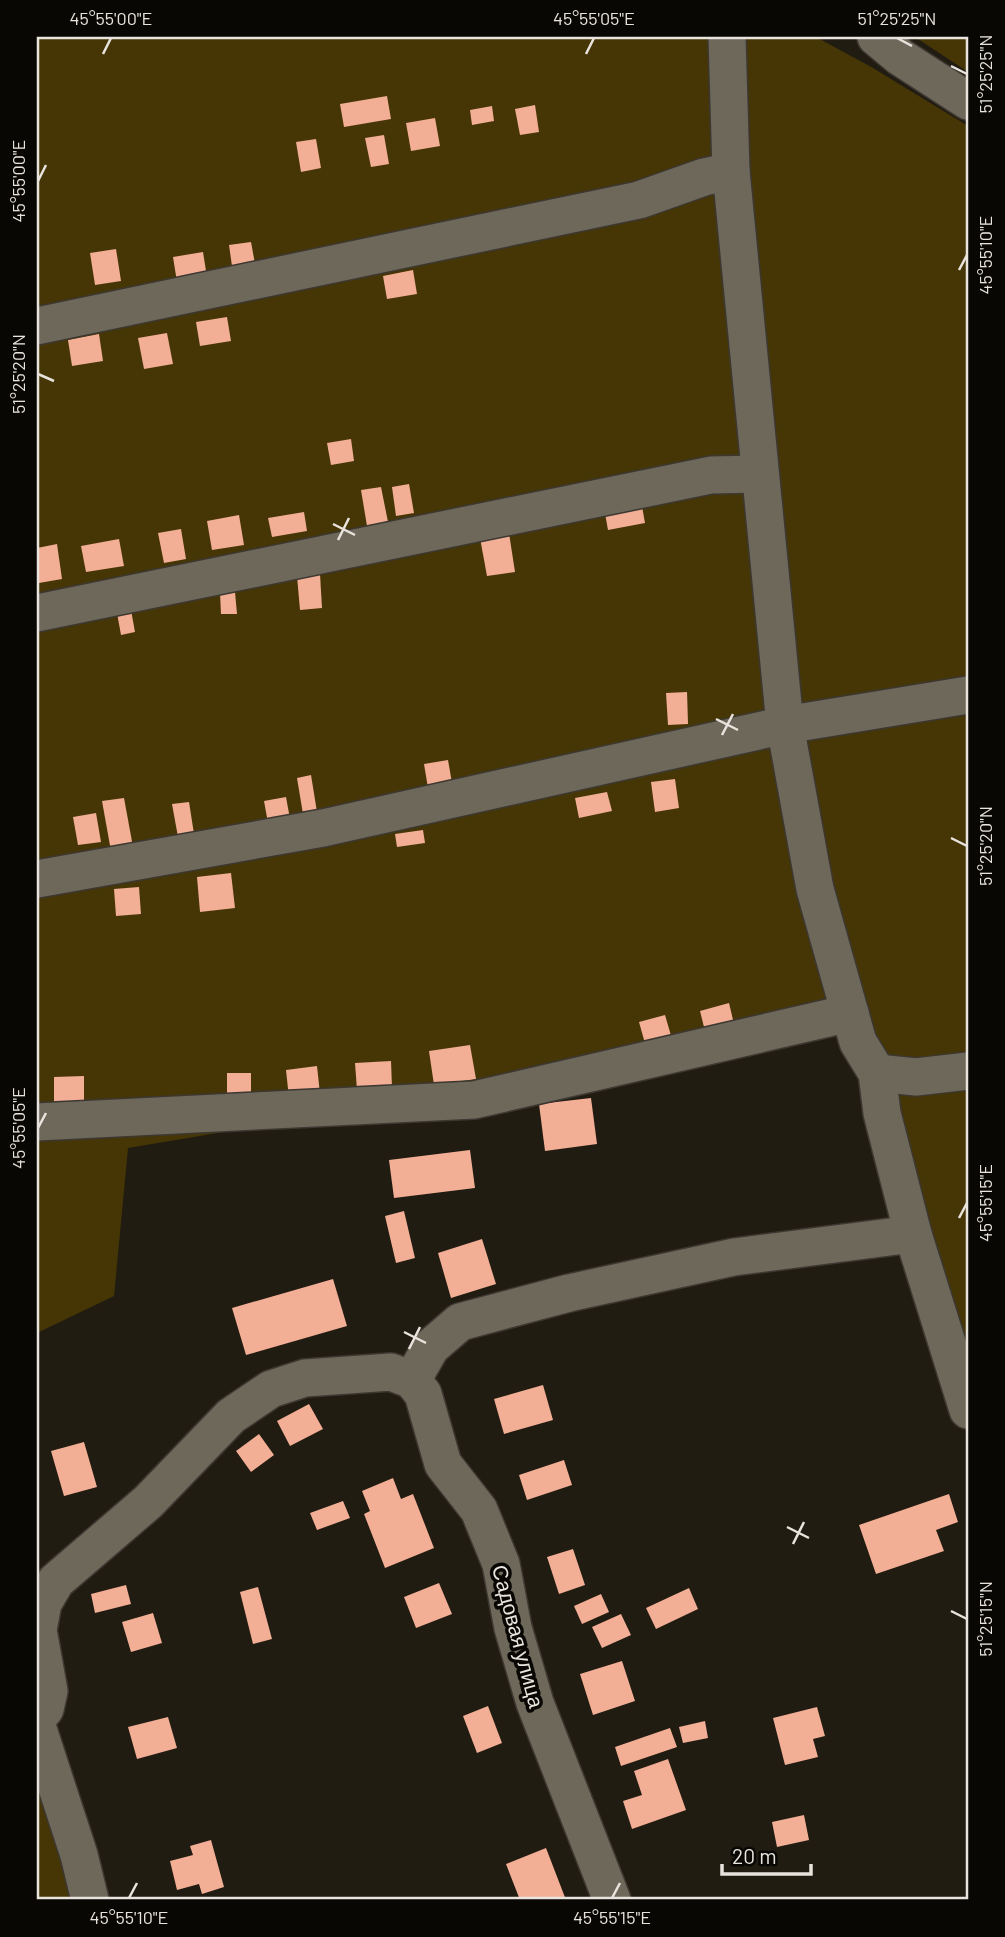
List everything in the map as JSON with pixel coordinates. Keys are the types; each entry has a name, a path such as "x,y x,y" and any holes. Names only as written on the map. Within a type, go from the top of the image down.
{"street":[{"path":"727,37 731,170 785,725 815,889 858,1042 877,1073 882,1113 913,1234 968,1410"},
{"path":"876,37 900,57 968,101"},
{"path":"37,326 639,200 731,170"},
{"path":"37,612 698,477 760,474"},
{"path":"37,879 323,828 785,725 968,695"},
{"path":"37,1122 474,1100 850,1013"},
{"path":"877,1073 916,1077 968,1071"},
{"path":"37,1718 45,1709 49,1691 38,1630 43,1603 56,1581 148,1502 231,1416 271,1390 305,1378 391,1372 412,1380 431,1347 460,1322 569,1293 734,1257 913,1234"},
{"name":"Садовая улица","path":"412,1380 423,1394 443,1464 479,1510 501,1564 513,1628 535,1703 611,1900"},
{"path":"37,1727 79,1855 90,1900"}],"shaded area":[{"path":"37,37 711,37 709,45 724,191 831,993 823,1009 318,1116 128,1148 114,1296 37,1333"},
{"path":"744,37 816,37 968,126 968,1060 919,1067 886,1055 872,1037 824,887 798,735 737,165"},
{"path":"915,37 968,37 968,72"},
{"path":"968,1081 968,1372 924,1239 897,1097 921,1087"},
{"path":"37,1753 71,1900 37,1900"}],"building":[{"path":"387,96 391,119 344,127 340,104"},
{"path":"535,105 539,132 520,135 515,109"},
{"path":"492,106 494,121 472,125 470,110"},
{"path":"435,118 440,146 411,151 406,123"},
{"path":"384,135 389,164 371,167 365,138"},
{"path":"316,139 321,168 301,172 296,142"},
{"path":"251,242 256,269 233,273 229,245"},
{"path":"116,249 121,281 95,285 90,253"},
{"path":"203,252 207,277 177,282 173,257"},
{"path":"413,270 417,294 387,299 383,276"},
{"path":"227,317 231,341 200,346 196,322"},
{"path":"167,333 173,364 144,369 138,338"},
{"path":"99,334 103,361 72,366 68,340"},
{"path":"351,439 354,461 331,465 327,443"},
{"path":"409,484 414,513 396,516 392,487"},
{"path":"381,487 388,522 367,526 361,490"},
{"path":"640,495 645,523 608,530 603,502"},
{"path":"304,512 307,531 272,537 268,518"},
{"path":"239,515 244,545 212,550 207,521"},
{"path":"181,529 186,559 164,563 158,533"},
{"path":"509,533 515,572 487,576 480,538"},
{"path":"119,539 124,566 86,572 81,546"},
{"path":"57,544 62,579 39,583 37,548"},
{"path":"320,574 322,608 300,610 297,576"},
{"path":"235,592 237,614 221,614 220,593"},
{"path":"131,610 135,632 121,635 117,613"},
{"path":"687,692 688,724 668,725 666,693"},
{"path":"448,760 452,783 428,788 424,764"},
{"path":"311,775 317,812 303,814 297,778"},
{"path":"675,779 679,808 655,812 651,782"},
{"path":"607,792 612,811 579,818 575,798"},
{"path":"286,797 290,819 268,823 264,801"},
{"path":"124,798 133,847 111,851 102,801"},
{"path":"189,802 194,834 178,837 172,804"},
{"path":"96,813 101,842 78,845 73,817"},
{"path":"423,830 425,843 397,847 395,834"},
{"path":"231,873 235,908 200,912 197,877"},
{"path":"139,887 141,914 116,916 114,889"},
{"path":"729,1003 734,1024 705,1031 700,1011"},
{"path":"665,1015 672,1039 646,1047 639,1022"},
{"path":"470,1045 476,1079 434,1085 429,1051"},
{"path":"391,1061 392,1088 357,1090 355,1063"},
{"path":"317,1066 320,1094 289,1098 286,1070"},
{"path":"227,1073 251,1073 251,1101 227,1102"},
{"path":"84,1076 84,1103 54,1103 54,1077"},
{"path":"591,1098 597,1144 545,1151 539,1104"},
{"path":"470,1150 475,1188 394,1198 389,1160"},
{"path":"404,1211 415,1258 396,1263 385,1216"},
{"path":"482,1239 496,1284 451,1298 438,1253"},
{"path":"333,1279 347,1326 246,1355 232,1308"},
{"path":"543,1385 553,1420 504,1434 494,1399"},
{"path":"309,1404 323,1429 290,1446 277,1421"},
{"path":"259,1434 274,1455 251,1472 236,1451"},
{"path":"84,1442 97,1487 64,1496 51,1451"},
{"path":"564,1460 572,1485 527,1500 519,1475"},
{"path":"393,1478 401,1499 413,1494 434,1548 385,1568 364,1514 370,1511 362,1491"},
{"path":"949,1494 958,1522 936,1530 944,1551 876,1574 859,1525"},
{"path":"343,1501 350,1518 317,1530 310,1513"},
{"path":"573,1549 585,1585 559,1594 547,1557"},
{"path":"439,1583 452,1614 416,1628 404,1597"},
{"path":"126,1585 131,1604 95,1613 91,1594"},
{"path":"258,1587 272,1639 253,1644 240,1592"},
{"path":"689,1588 698,1609 656,1629 646,1608"},
{"path":"601,1594 609,1612 582,1624 574,1606"},
{"path":"153,1613 162,1643 131,1652 122,1622"},
{"path":"621,1614 631,1635 602,1648 592,1627"},
{"path":"622,1661 635,1701 593,1715 580,1674"},
{"path":"488,1706 502,1743 477,1753 463,1716"},
{"path":"817,1707 825,1736 813,1739 818,1757 785,1765 773,1718"},
{"path":"168,1717 177,1748 137,1759 128,1727"},
{"path":"705,1721 708,1738 683,1743 679,1727"},
{"path":"670,1728 677,1747 621,1766 615,1747"},
{"path":"668,1759 686,1810 632,1829 623,1801 642,1795 634,1771"},
{"path":"804,1815 809,1840 777,1847 772,1822"},
{"path":"211,1840 224,1887 202,1894 199,1884 177,1890 170,1861 193,1855 190,1846"},
{"path":"546,1848 566,1900 520,1900 506,1864"}]}
